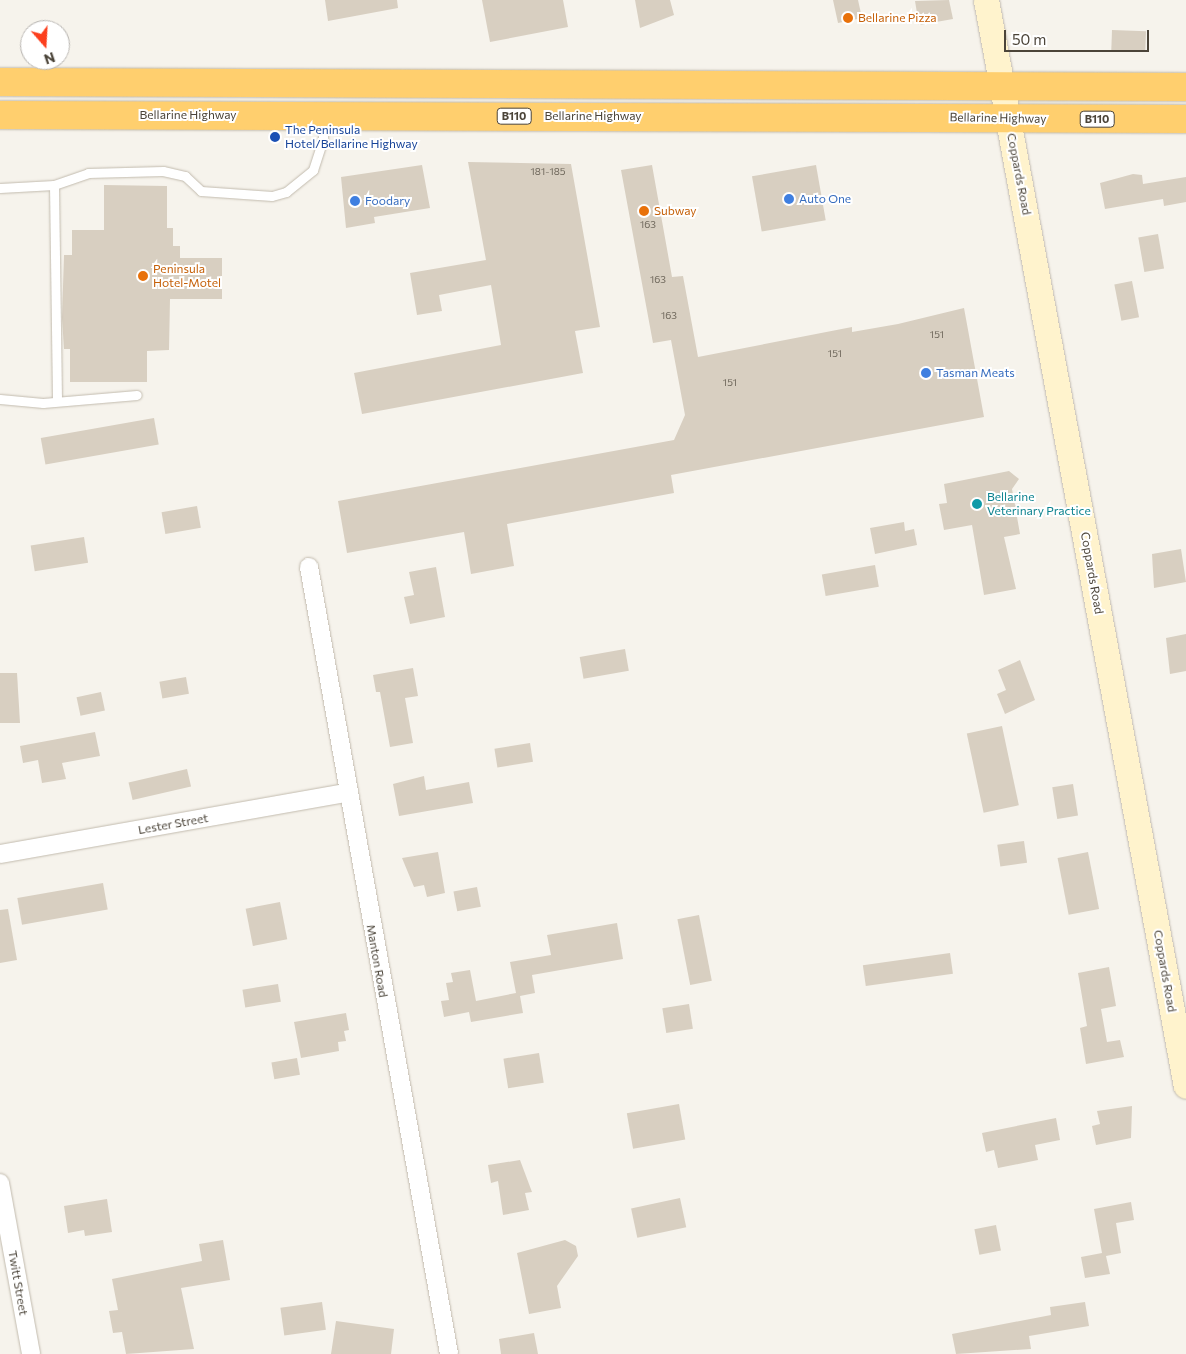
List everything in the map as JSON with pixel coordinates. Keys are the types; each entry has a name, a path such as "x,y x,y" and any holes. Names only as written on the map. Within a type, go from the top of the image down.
{"highway":[{"path":"0,82 1186,87"},
{"name":"Bellarine Highway","path":"0,114 1186,119"}],"street":[{"name":"Coppards Road","path":"986,0 1186,1086"},
{"name":"Manton Road","path":"309,567 346,794 449,1354"},
{"name":"Lester Street","path":"0,854 346,794"},
{"name":"Twitt Street","path":"1,1193 31,1354"}],"lane":[{"path":"0,188 54,185 88,173 163,171 185,176 201,191 272,196 286,192 313,170 323,140 323,115"},
{"path":"54,185 57,401"},
{"path":"0,399 57,401 137,395"}],"building":[{"path":"325,0 397,0 398,8 328,21"},
{"path":"482,0 563,0 568,27 490,42"},
{"path":"635,0 670,0 674,15 640,28"},
{"path":"833,0 858,0 862,18 838,23"},
{"path":"949,0 953,19 919,25 915,1"},
{"path":"1112,30 1146,31 1145,51 1111,50"},
{"path":"468,162 571,164 600,327 575,331 583,373 362,414 354,373 501,345 491,285 439,295 442,311 417,315 410,273 486,260"},
{"path":"422,165 430,208 374,217 375,223 346,228 341,177"},
{"path":"652,165 672,277 683,276 698,357 852,327 852,332 898,324 964,308 984,417 671,475 674,493 507,524 514,566 471,574 464,532 347,553 338,501 674,440 685,415 671,340 653,343 621,170"},
{"name":"Auto One","path":"816,165 826,220 762,231 752,176"},
{"path":"1133,174 1142,175 1143,184 1186,177 1186,202 1164,206 1163,199 1105,209 1100,183"},
{"name":"Peninsula Hotel-Motel","path":"104,185 167,186 167,228 173,228 173,246 180,246 180,258 222,258 222,299 170,299 169,350 147,351 147,382 70,382 70,349 64,349 62,318 64,255 72,255 72,230 104,230"},
{"path":"1158,234 1164,268 1144,272 1138,237"},
{"path":"1132,281 1139,317 1121,321 1114,284"},
{"path":"154,418 159,445 45,465 41,438"},
{"name":"Bellarine Veterinary Practice","path":"1009,471 1019,479 1012,489 1015,505 1021,509 1017,517 1020,534 1004,537 1016,589 984,595 972,525 944,530 939,504 947,503 944,484"},
{"path":"197,506 201,528 165,534 162,512"},
{"path":"904,522 905,531 914,529 917,545 875,554 870,528"},
{"path":"84,537 88,563 35,571 31,545"},
{"path":"1181,549 1186,582 1154,588 1152,554"},
{"path":"875,565 879,587 826,596 822,574"},
{"path":"436,567 445,617 410,624 404,597 414,595 409,572"},
{"path":"1186,634 1186,671 1170,674 1166,638"},
{"path":"625,649 629,671 584,679 580,657"},
{"path":"1020,660 1035,700 1005,714 997,694 1006,690 998,670"},
{"path":"413,668 418,696 405,698 413,743 390,747 380,692 376,692 373,675"},
{"path":"0,673 17,673 20,723 0,723"},
{"path":"186,677 189,694 162,698 159,682"},
{"path":"101,692 105,711 80,716 77,697"},
{"path":"1002,726 1019,805 984,813 967,733"},
{"path":"95,732 100,756 62,763 66,779 42,783 38,760 23,763 20,746"},
{"path":"530,743 533,762 497,767 494,749"},
{"path":"187,769 191,787 133,800 129,782"},
{"path":"424,776 426,790 469,782 473,803 399,816 393,784"},
{"path":"1073,784 1078,816 1057,819 1052,787"},
{"path":"1024,841 1027,863 1000,867 997,845"},
{"path":"438,852 445,893 427,897 424,885 414,887 402,858"},
{"path":"1088,852 1099,909 1069,915 1058,858"},
{"path":"103,883 108,910 22,925 17,898"},
{"path":"477,887 481,907 457,911 453,892"},
{"path":"280,902 287,939 253,946 246,909"},
{"path":"8,909 17,960 0,963 0,910"},
{"path":"699,915 712,981 690,985 677,919"},
{"path":"617,923 623,959 532,975 535,993 520,996 523,1013 471,1022 469,1012 444,1017 441,1001 449,1000 446,983 453,982 451,973 470,970 476,1001 516,993 510,962 551,955 547,935"},
{"path":"950,953 953,974 866,986 863,965"},
{"path":"1109,967 1116,1006 1101,1009 1107,1042 1120,1040 1124,1057 1086,1064 1080,1028 1087,1026 1078,973"},
{"path":"278,984 281,1002 245,1007 242,990"},
{"path":"689,1004 693,1029 666,1033 662,1008"},
{"path":"346,1013 349,1030 344,1031 346,1041 338,1042 339,1051 301,1058 294,1022"},
{"path":"539,1053 544,1083 508,1088 503,1059"},
{"path":"297,1058 300,1075 274,1079 271,1063"},
{"path":"679,1104 685,1139 633,1149 627,1113"},
{"path":"1132,1106 1131,1138 1096,1145 1092,1126 1100,1124 1097,1111"},
{"path":"1056,1118 1060,1140 1035,1145 1038,1160 998,1168 994,1150 986,1152 982,1133"},
{"path":"520,1160 532,1192 525,1193 529,1210 503,1215 498,1181 491,1183 488,1165"},
{"path":"680,1198 686,1227 637,1238 631,1208"},
{"path":"107,1199 112,1232 85,1236 84,1230 68,1233 64,1206"},
{"path":"1131,1202 1134,1220 1116,1223 1121,1253 1106,1256 1110,1274 1085,1278 1081,1257 1102,1253 1094,1209"},
{"path":"996,1225 1001,1251 979,1255 974,1229"},
{"path":"223,1240 230,1280 181,1288 194,1349 126,1354 122,1332 113,1333 109,1311 118,1310 112,1279 202,1261 199,1244"},
{"path":"565,1240 576,1246 578,1256 557,1286 561,1308 529,1314 517,1253"},
{"path":"322,1302 326,1330 284,1336 280,1308"},
{"path":"1085,1302 1089,1326 1029,1336 1031,1349 956,1354 952,1334 1051,1315 1050,1307"},
{"path":"336,1321 394,1329 391,1354 331,1354"},
{"path":"534,1333 538,1354 501,1354 499,1339"}],"place":[{"name":"Bellarine Pizza","path":"848,18"},
{"name":"The Peninsula Hotel/Bellarine Highway","path":"275,137"},
{"name":"Auto One","path":"789,199"},
{"name":"Foodary","path":"355,201"},
{"name":"Subway","path":"644,211"},
{"name":"Peninsula Hotel-Motel","path":"143,276"},
{"name":"Tasman Meats","path":"926,373"},
{"name":"Bellarine Veterinary Practice","path":"977,504"}]}
